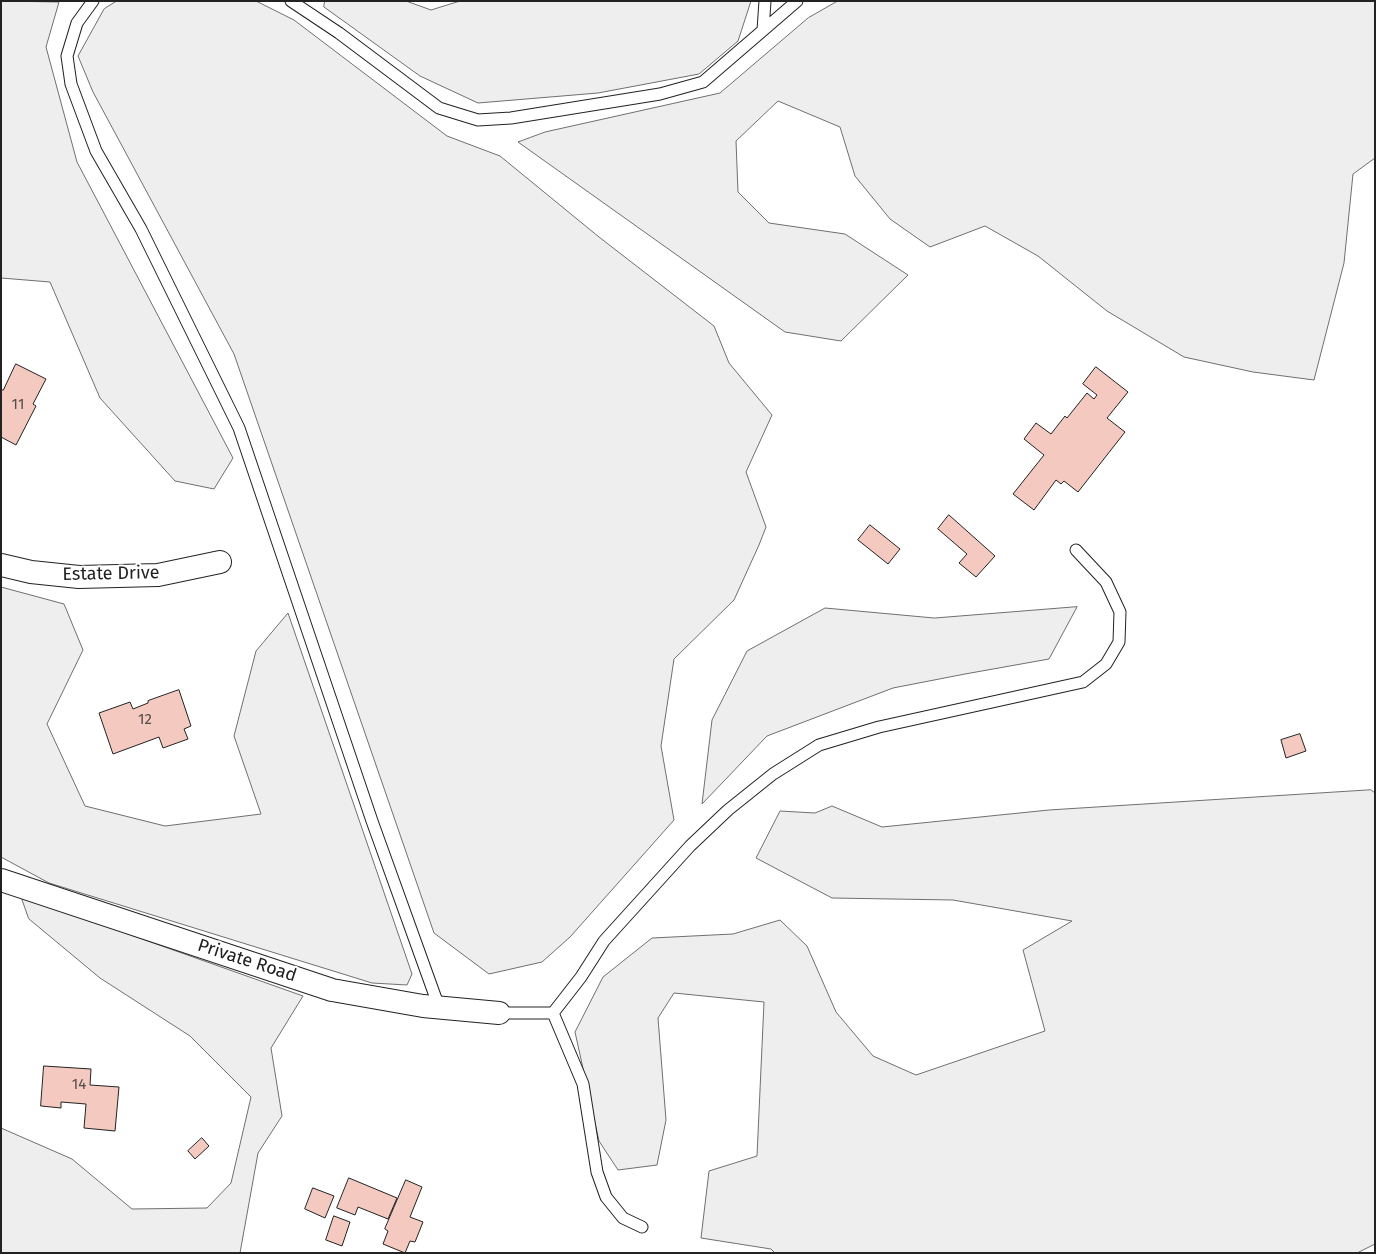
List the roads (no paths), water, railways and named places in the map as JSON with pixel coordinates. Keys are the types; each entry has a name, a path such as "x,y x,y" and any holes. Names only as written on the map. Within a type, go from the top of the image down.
{"street":[{"name":"Estate Drive","path":"1,565 31,572 89,577 158,575 220,562"},
{"name":"Private Road","path":"1,880 332,990 423,1006 499,1013"}],"lane":[{"path":"93,1 77,23 67,56 71,84 96,151 141,228 238,428 372,821 439,1007"},
{"path":"291,1 339,33 439,108 478,120 511,118 650,96 703,82 797,1"},
{"path":"763,30 765,1"},
{"path":"554,1013 581,977 604,941 690,846 728,810 773,774 819,745 879,727 1083,682 1106,664 1119,642 1120,612 1106,582 1076,550"},
{"path":"499,1013 554,1013"},
{"path":"554,1013 583,1084 597,1172 606,1197 623,1218 642,1227"}]}
